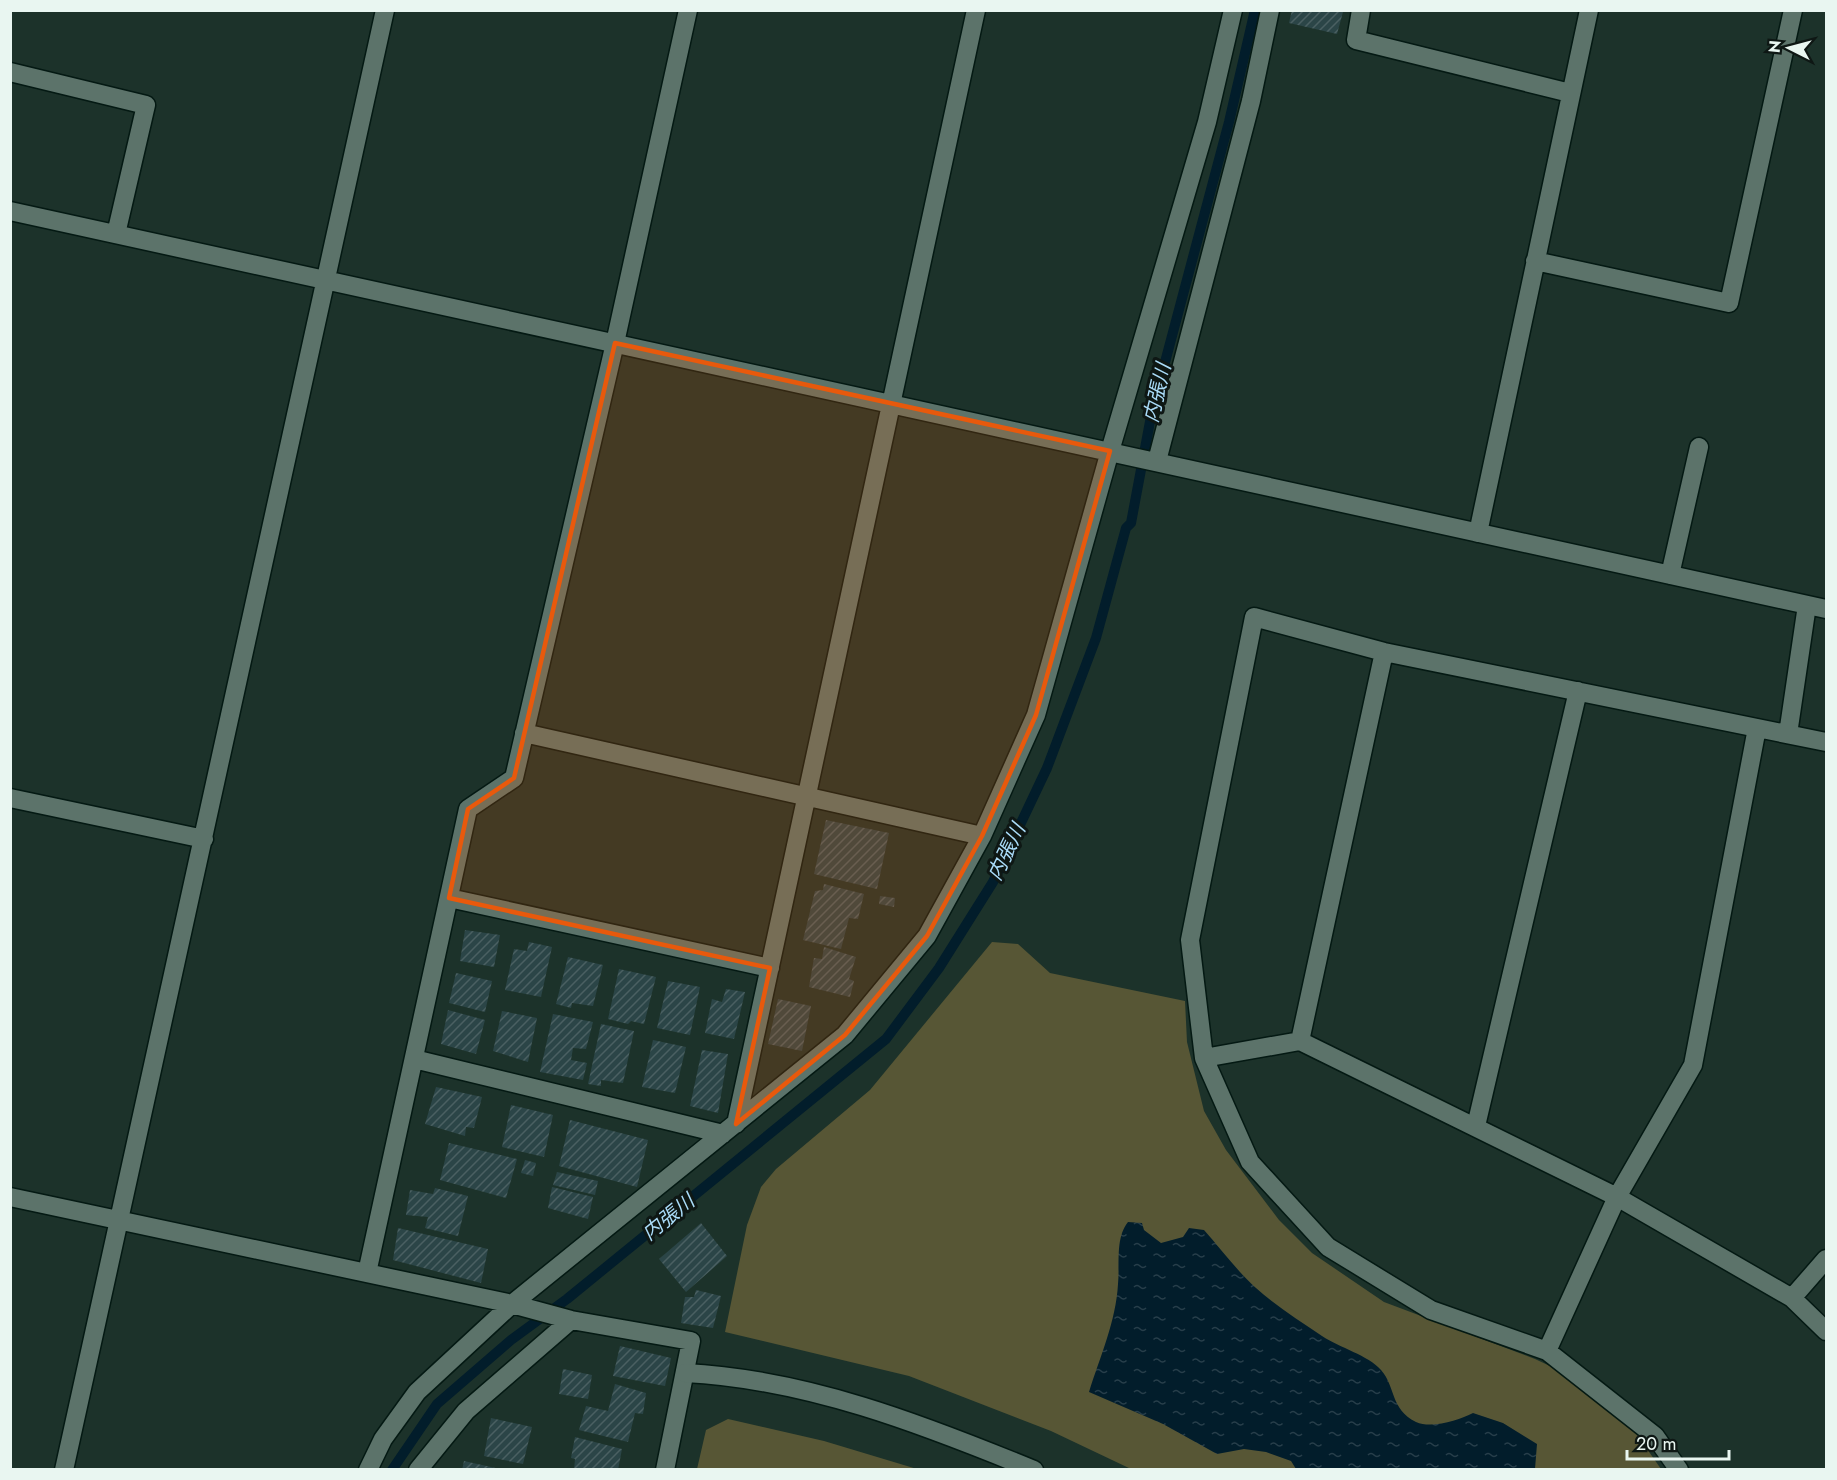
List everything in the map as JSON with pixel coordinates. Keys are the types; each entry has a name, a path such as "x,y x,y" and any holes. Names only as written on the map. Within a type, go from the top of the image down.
{"street":[{"path":"64,1470 328,279 385,10"},
{"path":"367,1273 468,809 514,778 615,343 688,10"},
{"path":"729,1129 770,968 976,10"},
{"path":"368,1470 383,1439 417,1392 512,1304 845,1035 927,936 982,836 1036,715 1115,452 1207,122 1233,10"},
{"path":"1155,461 1251,101 1270,10"},
{"path":"1361,10 1356,40 1570,93"},
{"path":"1478,533 1589,10"},
{"path":"1535,261 1729,303 1793,10"},
{"path":"10,72 146,105 116,234"},
{"path":"10,211 1827,609"},
{"path":"1670,575 1699,447"},
{"path":"1788,734 1808,605"},
{"path":"1679,1470 1655,1436 1547,1351 1431,1310 1328,1247 1250,1162 1204,1058 1190,940 1254,617 1384,652 1827,742"},
{"path":"1300,1041 1384,652"},
{"path":"1476,1126 1578,691"},
{"path":"1547,1351 1617,1197 1693,1065 1757,728"},
{"path":"524,733 982,836"},
{"path":"10,798 204,839"},
{"path":"449,898 770,968"},
{"path":"1204,1058 1300,1041 1617,1197 1792,1298 1827,1331"},
{"path":"414,1059 729,1129"},
{"path":"10,1197 512,1304 571,1320 691,1341 665,1470"},
{"path":"1792,1298 1827,1259"},
{"path":"418,1470 466,1411 571,1320"},
{"path":"685,1373 723,1375 829,1396 933,1429 1034,1470"}],"highlighted area":[{"path":"615,343 1110,451 1036,715 982,836 927,936 845,1035 736,1124 770,968 449,898 468,809 514,778"}],"shaded area":[{"path":"992,942 1018,944 1050,973 1185,1001 1187,1042 1204,1111 1226,1150 1279,1220 1312,1253 1384,1302 1535,1359 1565,1373 1631,1426 1661,1469 1131,1469 1051,1431 909,1376 725,1332 747,1225 761,1187 776,1169 870,1090"},
{"path":"728,1419 824,1441 917,1469 697,1469 706,1430"}],"water":[{"path":"1128,1222 1142,1223 1144,1230 1161,1243 1183,1237 1189,1228 1204,1230 1242,1274 1272,1301 1322,1336 1361,1356 1381,1370 1397,1404 1408,1417 1416,1422 1430,1425 1453,1421 1473,1413 1503,1423 1537,1444 1535,1469 1296,1469 1291,1461 1266,1452 1244,1449 1217,1454 1163,1424 1089,1392 1114,1312 1121,1236"}],"building":[{"path":"1292,10 1343,12 1337,34 1289,23"},
{"path":"826,820 889,833 877,889 814,874"},
{"path":"824,884 864,894 858,919 849,918 841,949 803,940 815,891 823,890"},
{"path":"880,896 895,898 894,907 879,904"},
{"path":"465,930 500,935 494,967 460,961"},
{"path":"529,942 552,947 541,997 505,990 514,949 527,951"},
{"path":"824,947 856,957 849,979 854,981 850,997 809,987 814,958 822,959"},
{"path":"568,957 603,965 593,1006 572,1003 571,1008 556,1004"},
{"path":"619,969 656,977 644,1024 631,1021 628,1024 608,1019"},
{"path":"456,973 492,981 485,1012 449,1003"},
{"path":"668,981 700,987 690,1035 657,1028"},
{"path":"726,989 745,992 734,1039 705,1033 712,999 722,1002"},
{"path":"778,999 811,1006 802,1051 768,1044"},
{"path":"448,1010 485,1020 476,1054 441,1044"},
{"path":"502,1011 537,1018 528,1062 493,1051"},
{"path":"553,1014 593,1022 586,1049 573,1048 571,1060 587,1063 583,1080 540,1072"},
{"path":"601,1024 634,1031 623,1083 601,1080 601,1086 588,1084"},
{"path":"653,1040 686,1047 675,1093 642,1087"},
{"path":"702,1050 728,1054 718,1113 690,1106"},
{"path":"436,1087 482,1097 474,1128 466,1127 465,1136 425,1124"},
{"path":"511,1105 553,1115 544,1157 502,1147"},
{"path":"570,1120 648,1140 637,1187 559,1166"},
{"path":"449,1143 517,1159 506,1198 440,1180"},
{"path":"525,1160 536,1163 533,1176 521,1173"},
{"path":"557,1172 598,1181 595,1195 553,1185"},
{"path":"552,1187 593,1197 588,1219 548,1208"},
{"path":"435,1188 468,1196 458,1236 425,1228 428,1217 406,1215 410,1190 433,1194"},
{"path":"701,1223 727,1256 686,1292 659,1259"},
{"path":"398,1228 488,1249 481,1283 393,1260"},
{"path":"696,1290 721,1296 713,1328 681,1323 685,1297 694,1297"},
{"path":"620,1346 671,1358 665,1386 613,1376"},
{"path":"563,1369 592,1375 588,1399 559,1394"},
{"path":"615,1384 646,1393 643,1414 635,1413 628,1442 579,1430 586,1406 608,1411"},
{"path":"491,1418 532,1427 523,1464 484,1456"},
{"path":"575,1437 622,1449 618,1470 574,1470 575,1459 571,1458"},
{"path":"464,1461 500,1469 462,1470"}],"waterway":[{"name":"内張川","path":"392,1470 437,1404 511,1340 567,1299 886,1039 939,968 993,882 1047,768 1096,638 1126,528 1131,523 1152,411 1229,122 1255,10"}]}
